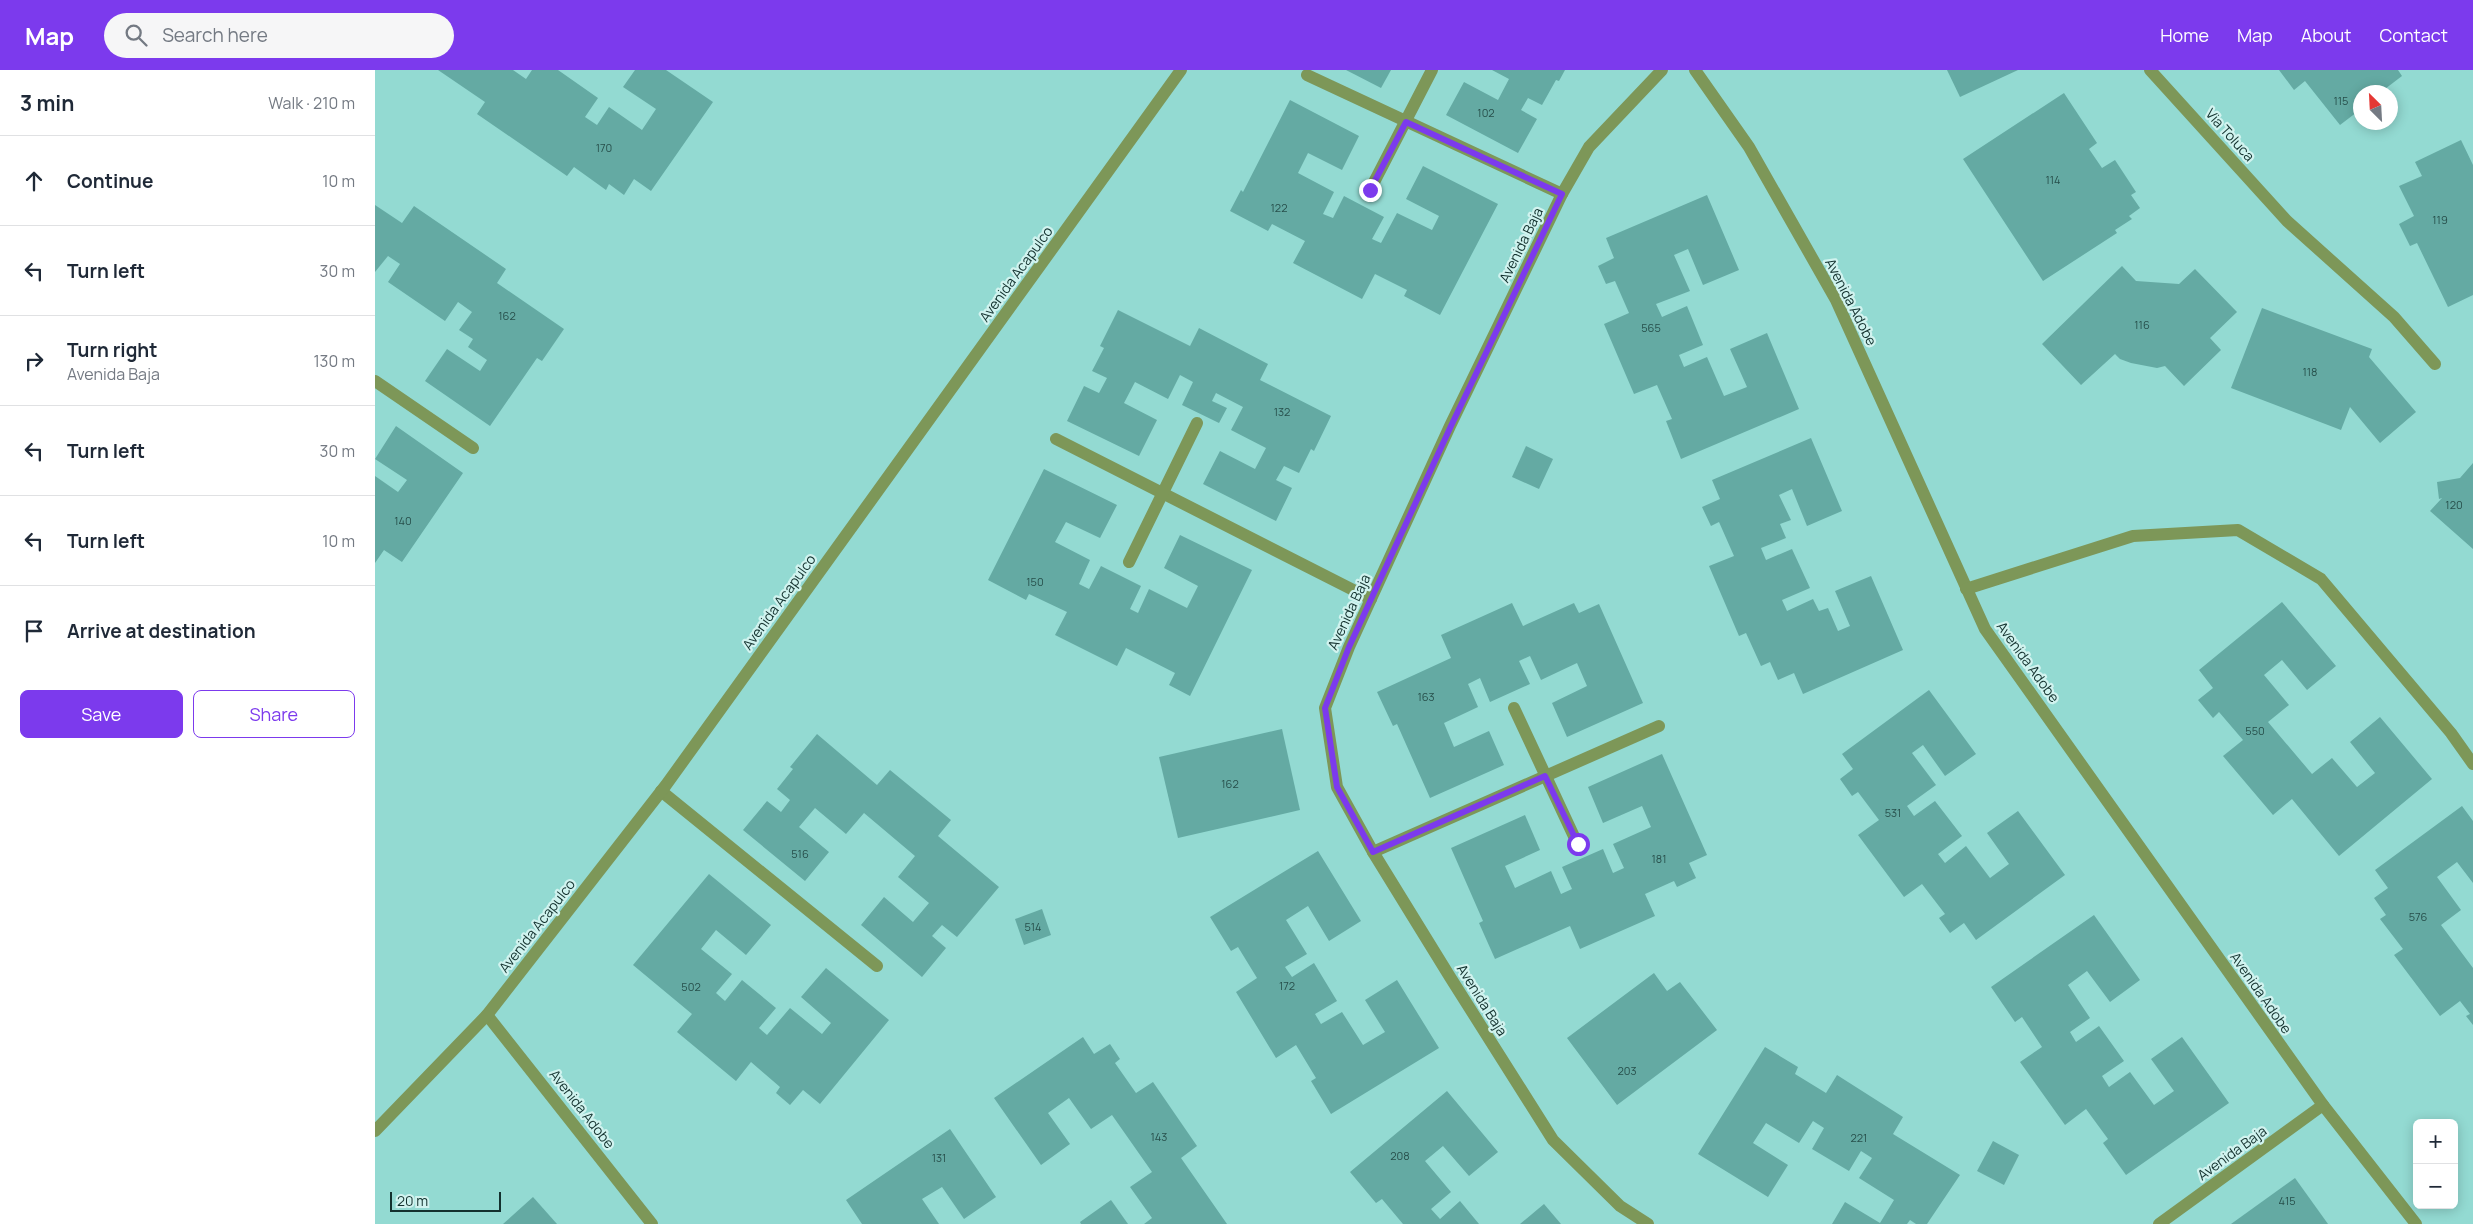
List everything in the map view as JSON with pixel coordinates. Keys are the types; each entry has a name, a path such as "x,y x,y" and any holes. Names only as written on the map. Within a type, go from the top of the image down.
{"street":[{"name":"Avenida Acapulco","path":"375,1131 487,1015 661,791 1181,70"},
{"path":"1370,190 1432,70"},
{"name":"Avenida Baja","path":"1648,1224 1620,1206 1553,1140 1373,852 1337,787 1325,708 1349,647 1371,599 1562,194 1589,147 1662,70"},
{"name":"Avenida Adobe","path":"1695,70 1749,147 1836,300 1985,629 2323,1106 2416,1224"},
{"name":"Via Toluca","path":"2150,70 2287,221 2394,317 2435,364"},
{"path":"1307,75 1562,194"},
{"path":"375,381 473,448"},
{"path":"1129,562 1197,423"},
{"path":"1056,439 1371,599"},
{"path":"1966,589 2133,536 2238,530 2321,578 2451,733 2473,764"},
{"path":"1514,708 1578,844"},
{"path":"1373,852 1659,726"},
{"path":"661,791 877,966"},
{"name":"Avenida Adobe","path":"487,1015 652,1224"},
{"name":"Avenida Baja","path":"2159,1224 2323,1106"}],"building":[{"path":"438,70 513,70 526,79 532,70 558,70 598,98 585,117 597,125 609,107 642,130 656,109 623,87 635,70 666,70 713,102 651,191 634,179 624,195 609,184 606,190 574,167 567,176 477,114 485,102"},
{"path":"1346,70 1391,70 1381,88"},
{"path":"1492,70 1565,70 1559,81 1556,80 1542,105 1528,98 1521,110 1537,119 1518,153 1446,115 1464,82 1498,100 1509,79"},
{"path":"1947,70 2018,70 1960,97"},
{"path":"2279,70 2398,70 2402,76 2390,85 2353,85 2353,115 2340,125 2305,81 2294,90"},
{"path":"2064,93 2097,143 2089,149 2102,168 2115,160 2136,192 2131,195 2140,208 2129,216 2132,219 2115,230 2117,233 2043,281 1963,159"},
{"path":"1290,100 1359,136 1342,170 1308,153 1298,173 1334,192 1323,214 1333,218 1344,196 1384,217 1372,239 1381,243 1397,213 1432,230 1439,216 1406,199 1423,166 1498,204 1440,315 1404,296 1407,290 1375,274 1362,299 1293,263 1305,241 1272,224 1268,231 1230,211 1241,190 1243,192"},
{"path":"2461,140 2473,165 2473,295 2448,307 2417,243 2410,246 2399,224 2414,216 2399,186 2422,176 2415,162"},
{"path":"1707,195 1739,270 1703,285 1688,249 1674,255 1690,291 1656,304 1662,317 1687,306 1703,345 1679,355 1684,367 1707,357 1724,396 1747,387 1730,349 1767,333 1799,409 1681,459 1666,421 1672,419 1657,385 1634,394 1604,324 1629,313 1615,281 1606,284 1598,266 1614,258 1606,238"},
{"path":"375,205 402,223 414,206 506,269 497,283 564,329 542,361 537,358 490,426 425,381 447,349 480,371 487,360 468,347 473,339 459,330 472,312 458,302 445,321 388,282 400,264 388,256 375,272"},
{"path":"2122,266 2136,281 2179,284 2195,269 2237,312 2210,338 2221,350 2184,386 2165,366 2157,368 2131,363 2120,359 2115,354 2081,385 2042,344"},
{"path":"2262,308 2372,349 2369,357 2416,412 2380,443 2350,407 2341,430 2231,388"},
{"path":"1118,310 1190,346 1199,328 1268,364 1260,380 1331,416 1314,451 1311,449 1299,473 1284,466 1276,480 1292,488 1276,521 1203,484 1220,451 1255,469 1266,448 1231,430 1243,407 1216,393 1212,401 1227,408 1219,423 1182,405 1193,382 1180,375 1168,399 1135,382 1124,403 1157,420 1139,456 1067,421 1084,386 1099,393 1107,378 1092,371 1104,348 1100,346"},
{"path":"396,426 463,473 402,562 384,550 375,563 375,476 398,492 407,480 375,459"},
{"path":"1811,438 1842,511 1807,526 1792,489 1779,495 1791,520 1780,524 1786,538 1761,548 1766,560 1792,549 1810,588 1782,600 1787,611 1813,599 1819,611 1828,608 1838,631 1850,626 1835,591 1871,576 1903,650 1803,694 1794,673 1778,680 1770,662 1761,666 1746,633 1739,636 1709,566 1734,556 1719,522 1711,526 1702,507 1720,499 1712,480"},
{"path":"1526,446 1553,459 1539,489 1512,477"},
{"path":"2473,463 2473,549 2430,511 2442,498 2439,499 2437,482 2460,478"},
{"path":"1044,469 1117,505 1100,538 1066,522 1055,542 1090,560 1079,584 1089,589 1101,566 1141,586 1130,609 1138,613 1149,589 1187,608 1198,586 1164,568 1180,535 1252,570 1190,696 1169,685 1175,673 1126,648 1117,666 1055,635 1067,612 1029,594 1026,600 988,580"},
{"path":"2282,602 2336,666 2307,690 2282,660 2264,675 2289,705 2268,722 2312,774 2332,758 2357,787 2375,773 2350,742 2380,717 2432,779 2339,856 2292,799 2273,815 2223,756 2243,740 2219,712 2213,718 2198,700 2213,688 2199,670"},
{"path":"1512,603 1523,626 1574,603 1579,613 1599,604 1643,703 1567,737 1552,703 1587,686 1577,663 1541,680 1530,656 1519,661 1530,684 1490,702 1480,678 1468,684 1478,707 1444,723 1454,747 1489,731 1504,765 1430,798 1397,724 1393,726 1377,692 1451,658 1441,635"},
{"path":"1929,690 1976,754 1945,776 1923,745 1912,753 1936,785 1907,806 1914,816 1935,801 1962,836 1938,854 1945,863 1966,846 1990,878 2009,864 1987,833 2018,811 2065,875 1976,940 1964,923 1950,933 1939,918 1945,914 1922,884 1904,897 1858,835 1879,820 1858,792 1852,796 1840,779 1853,769 1842,754"},
{"path":"1282,729 1300,810 1178,838 1159,757"},
{"path":"817,734 877,785 890,770 951,820 938,836 999,887 957,937 942,925 932,936 946,948 922,977 861,925 884,897 913,922 929,903 898,877 915,856 864,813 846,834 815,808 799,827 829,852 805,881 743,830 767,801 781,812 790,800 777,789 793,769 790,767"},
{"path":"1662,754 1707,855 1689,863 1696,878 1677,887 1674,881 1645,894 1655,916 1580,949 1570,926 1495,959 1479,923 1483,921 1451,848 1525,815 1540,850 1505,866 1515,888 1551,871 1561,894 1572,889 1562,867 1603,849 1613,873 1624,868 1613,844 1651,827 1642,806 1603,823 1588,787"},
{"path":"2462,806 2473,821 2473,883 2457,862 2437,877 2461,910 2441,925 2473,968 2473,1025 2466,1016 2470,1014 2460,1001 2440,1016 2394,955 2403,949 2380,919 2386,915 2374,898 2388,888 2375,870"},
{"path":"1318,851 1361,921 1329,941 1308,906 1286,920 1307,954 1285,967 1292,977 1314,963 1337,1001 1315,1014 1321,1024 1342,1012 1363,1045 1385,1032 1365,1000 1397,980 1439,1048 1331,1114 1311,1081 1316,1078 1296,1045 1276,1058 1236,992 1257,978 1238,947 1231,951 1210,917"},
{"path":"709,874 771,925 746,955 716,930 701,949 732,974 716,993 725,1001 742,980 776,1008 759,1028 767,1035 790,1008 822,1034 831,1023 801,997 826,968 889,1020 820,1104 803,1090 790,1105 776,1093 780,1087 751,1062 736,1081 677,1032 692,1014 633,965"},
{"path":"1042,909 1051,935 1024,945 1015,919"},
{"path":"2094,915 2140,980 2110,1002 2087,971 2068,985 2090,1018 2070,1032 2076,1042 2099,1026 2124,1061 2102,1076 2109,1087 2130,1072 2154,1105 2174,1091 2151,1059 2182,1037 2229,1103 2126,1175 2103,1143 2108,1139 2086,1109 2065,1125 2020,1062 2042,1047 2022,1017 2015,1022 1991,987"},
{"path":"1654,973 1667,991 1680,982 1717,1030 1617,1105 1567,1038"},
{"path":"1083,1037 1094,1054 1110,1044 1120,1059 1115,1063 1136,1093 1153,1082 1197,1146 1181,1158 1227,1224 1144,1224 1152,1218 1130,1187 1152,1172 1112,1115 1091,1129 1069,1098 1048,1113 1070,1144 1041,1165 994,1098"},
{"path":"1765,1047 1798,1067 1795,1074 1826,1093 1837,1075 1903,1117 1893,1134 1960,1175 1927,1224 1916,1224 1910,1220 1907,1224 1832,1224 1845,1202 1880,1223 1894,1200 1859,1178 1872,1158 1861,1151 1849,1171 1812,1149 1824,1128 1813,1121 1799,1143 1766,1123 1753,1143 1788,1165 1768,1197 1698,1154"},
{"path":"1447,1091 1498,1152 1469,1176 1443,1146 1425,1161 1451,1192 1431,1209 1440,1219 1460,1201 1479,1224 1403,1224 1382,1199 1376,1203 1350,1172"},
{"path":"950,1129 996,1197 964,1219 942,1187 922,1199 939,1224 862,1224 846,1200"},
{"path":"1993,1141 2019,1155 2004,1185 1977,1171"},
{"path":"2295,1178 2328,1224 2231,1224"},
{"path":"533,1197 557,1224 503,1224"},
{"path":"1111,1200 1128,1224 1081,1224 1080,1222"},
{"path":"1544,1204 1561,1224 1520,1224"}],"route":[{"path":"1370,190 1406,122 1562,194 1371,599 1349,647 1325,708 1337,787 1373,852 1545,776 1578,844"}]}
